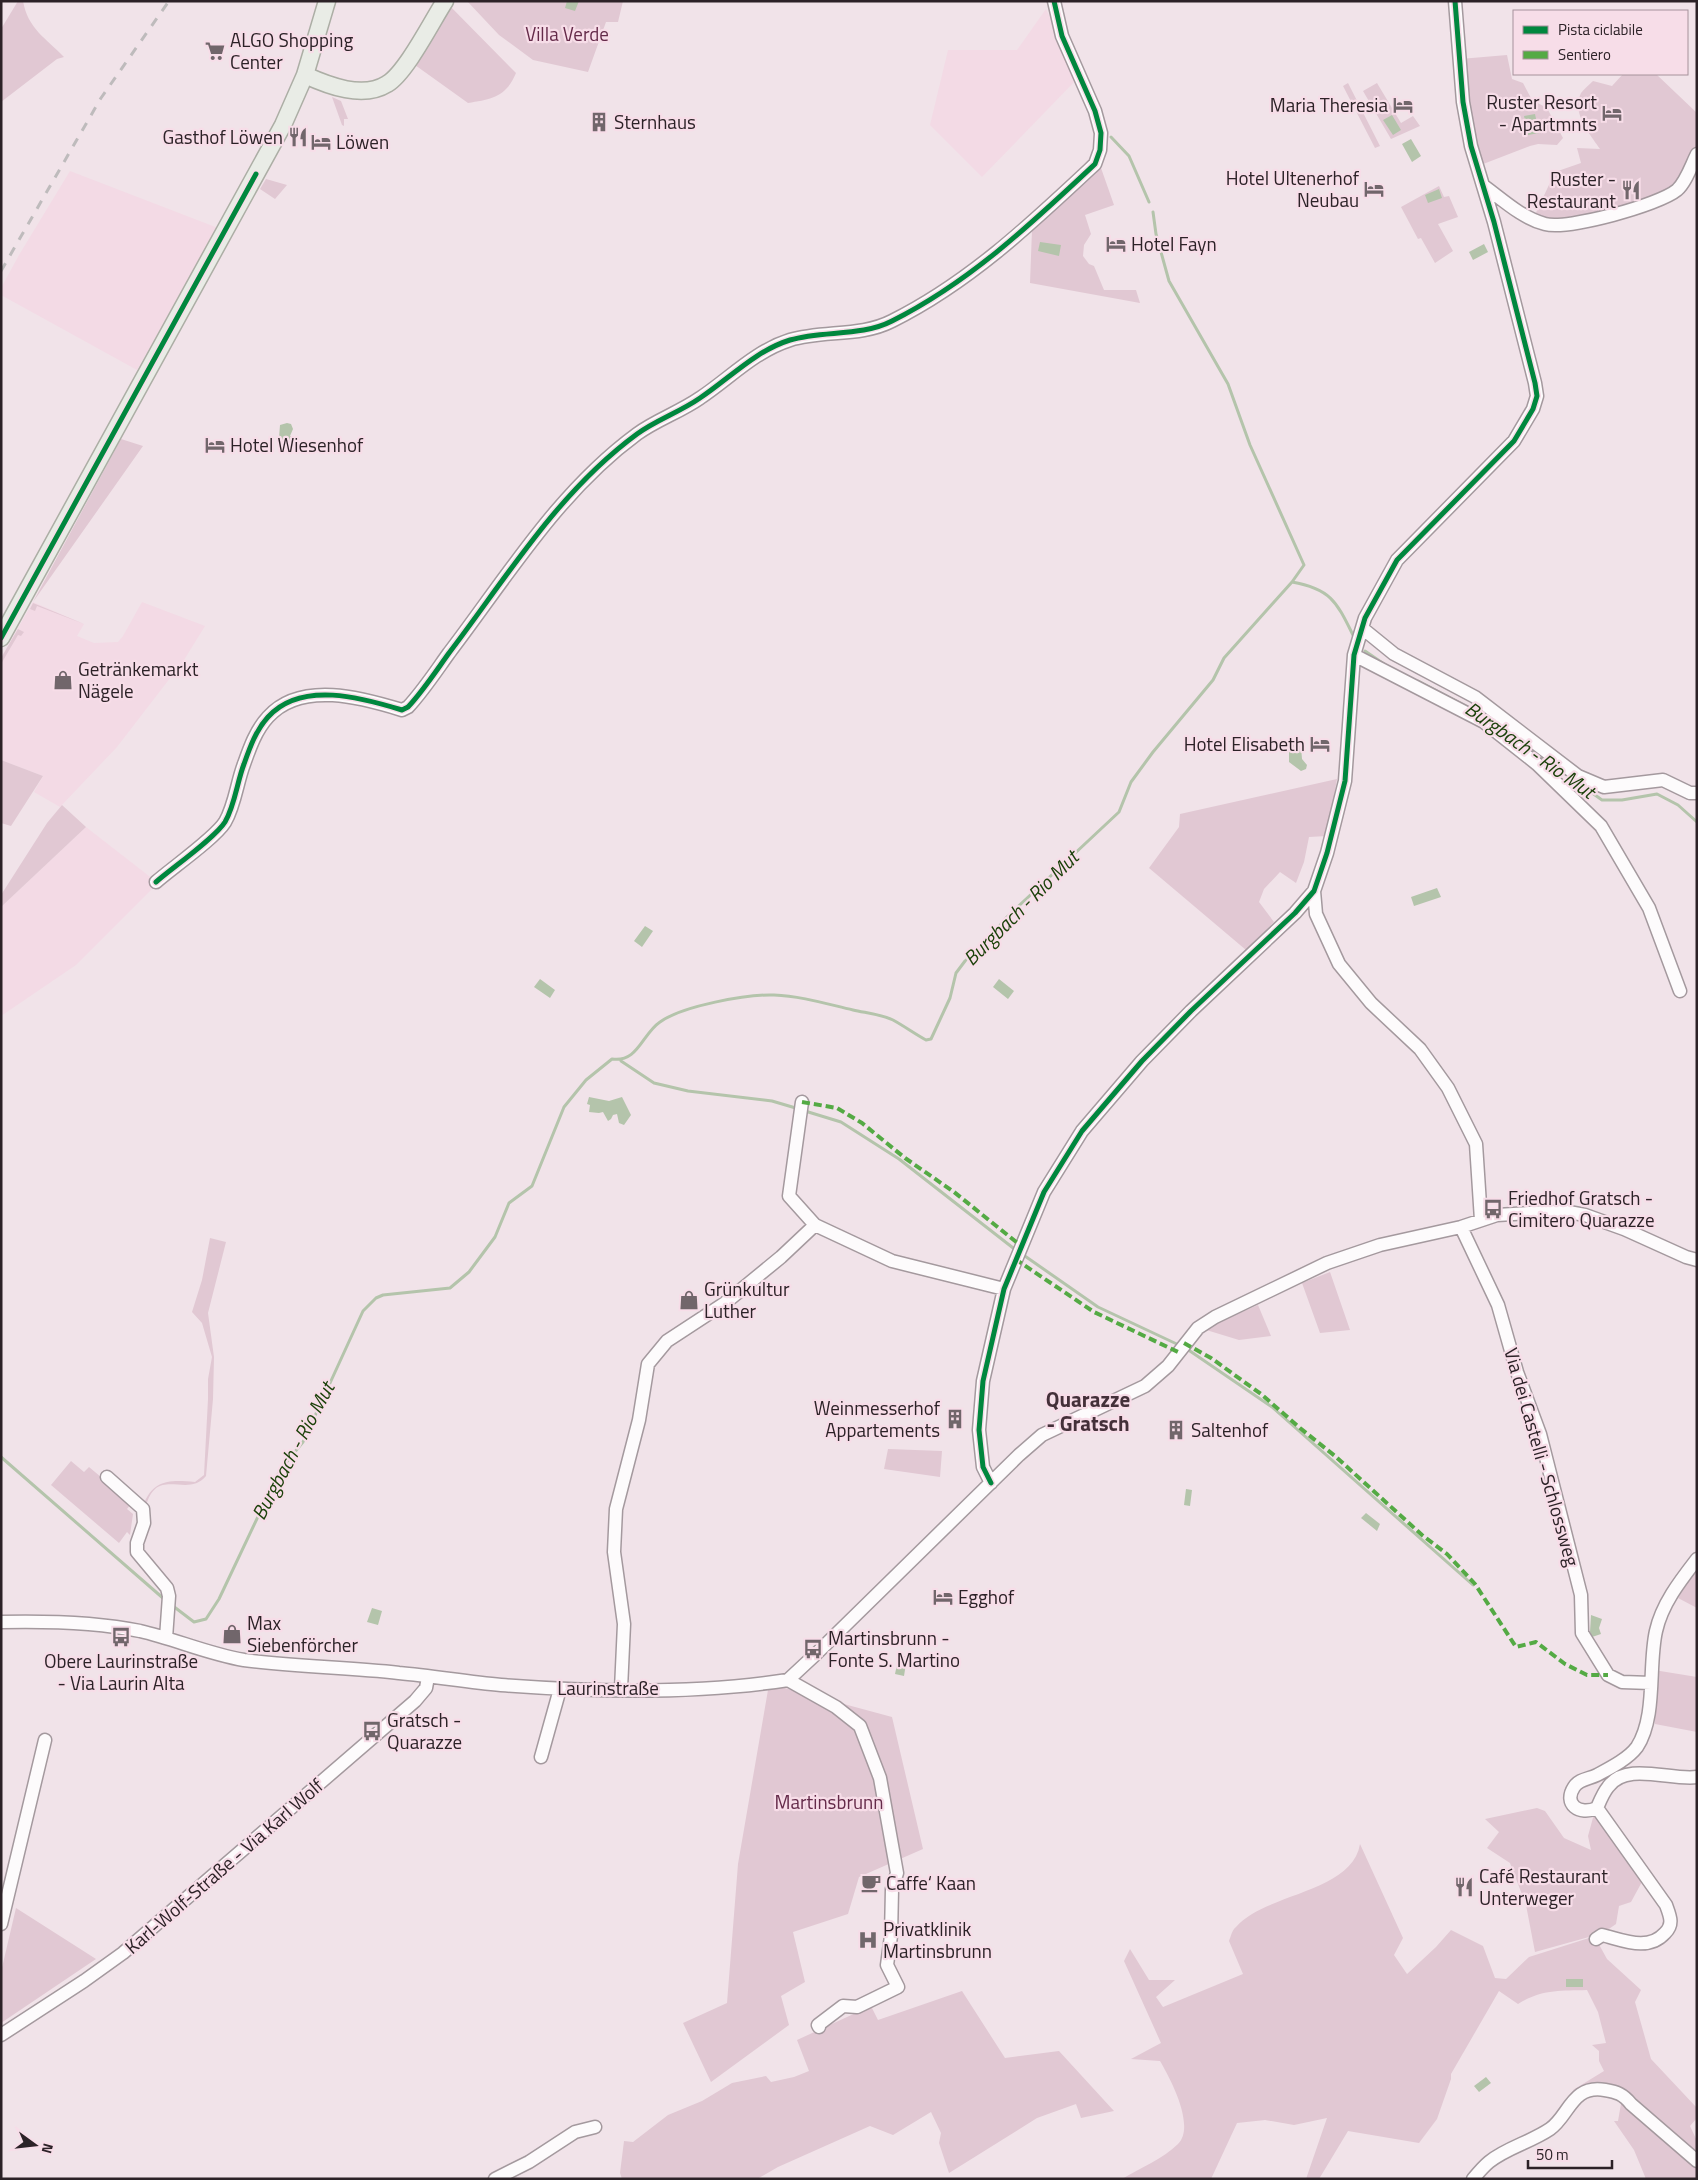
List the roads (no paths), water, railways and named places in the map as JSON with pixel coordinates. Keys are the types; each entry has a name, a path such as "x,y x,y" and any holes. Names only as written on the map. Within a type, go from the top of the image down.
{"main road":[{"path":"1,638 283,125 305,75 327,1"},
{"path":"305,75 346,89 371,91 388,84 403,68 445,1"}],"street":[{"path":"156,882 224,824 252,740 269,715 280,706 293,700 318,695 353,696 402,710 408,707 476,618 533,538 570,495 609,456 638,433 699,398 769,347 793,339 820,334 864,330 890,323 933,298 976,270 1018,236 1095,164 1100,150 1101,133 1096,111 1062,36 1054,1"},
{"path":"991,1483 983,1467 980,1421 983,1380 1004,1288 1012,1271 1020,1245 1044,1192 1082,1131 1142,1061 1191,1011 1295,913 1314,891 1327,853 1345,781 1354,655 1365,618 1397,560 1514,441 1536,401 1536,383 1484,186 1471,146 1463,102 1455,1"},
{"path":"1484,186 1527,216 1544,224 1567,225 1625,211 1672,194 1682,184 1697,154"},
{"path":"1362,628 1394,654 1475,697 1578,776 1604,787 1663,780 1690,793 1697,793"},
{"path":"1354,655 1484,722 1537,764 1601,826 1649,908 1680,991"},
{"path":"1314,891 1316,914 1339,964 1372,1003 1420,1049 1448,1088 1476,1144 1481,1220"},
{"path":"801,1108 789,1196 815,1225 892,1261 1004,1288"},
{"path":"819,2027 818,2025 843,2006 858,2007 898,1987 887,1965 891,1936 892,1889 897,1873 880,1778 860,1726 836,1707 788,1680 1042,1436 1145,1386 1168,1366 1181,1347 1198,1328 1222,1312 1327,1263 1380,1244 1461,1227 1498,1216 1563,1211 1585,1215 1697,1260"},
{"path":"621,1689 624,1624 614,1552 616,1509 639,1420 648,1364 667,1341 725,1303 781,1257 815,1225"},
{"name":"Via dei Castelli - Schlossweg","path":"1461,1227 1498,1304 1517,1372 1540,1434 1581,1594 1582,1633 1608,1675 1622,1682 1651,1683"},
{"path":"107,1477 143,1509 144,1523 137,1543 137,1552 167,1588 169,1609 166,1638"},
{"path":"1697,1559 1664,1607 1656,1632 1649,1709 1637,1747 1622,1760 1595,1776 1580,1781 1574,1786 1571,1798 1576,1808 1580,1811 1588,1812 1597,1808 1609,1785 1633,1773 1686,1778 1697,1777"},
{"name":"Laurinstraße","path":"1,1622 105,1626 140,1631 245,1660 502,1685 560,1689 694,1688 788,1680"},
{"name":"Karl-Wolf-Straße - Via Karl Wolf","path":"1,2035 123,1953 415,1702 426,1688 428,1677"},
{"path":"541,1757 560,1689"},
{"path":"1,1924 7,1876 45,1740"},
{"path":"1596,1939 1602,1935 1648,1944 1661,1938 1670,1928 1671,1919 1666,1904 1597,1808"},
{"path":"1473,2179 1489,2162 1498,2156 1550,2129 1559,2121 1565,2109 1582,2093 1597,2088 1624,2095 1631,2104 1697,2161"},
{"path":"495,2179 530,2162 575,2132 595,2127"}],"waterway":[{"path":"1111,137 1129,156 1149,202"},
{"path":"1153,212 1156,234 1169,281 1228,384 1250,445 1304,565 1292,582"},
{"name":"Burgbach - Rio Mut","path":"173,1606 194,1622 206,1619 219,1599 280,1470 303,1442 363,1311 376,1298 383,1295 450,1288 469,1272 495,1237 509,1203 532,1186 564,1107 586,1080 612,1059 628,1057 654,1027 670,1016 715,1002 762,995 794,997 878,1015 893,1020 926,1040 931,1039 950,998 956,973 965,961 986,942 1007,917 1119,812 1131,782 1153,752 1213,680 1224,658 1292,582 1316,589 1332,599 1343,615 1354,637"},
{"name":"Burgbach - Rio Mut","path":"1365,651 1384,664"},
{"name":"Burgbach - Rio Mut","path":"1418,681 1477,712"},
{"name":"Burgbach - Rio Mut","path":"1497,725 1602,800 1622,800 1657,794 1678,805 1697,822"},
{"path":"621,1061 654,1083 688,1091 772,1101 799,1109"},
{"path":"805,1111 841,1122 899,1159 1017,1251"},
{"path":"1022,1254 1098,1307 1181,1346"},
{"path":"1187,1349 1272,1407 1473,1585"},
{"name":"Burgbach - Rio Mut","path":"1,1457 164,1599"}],"railway":[{"path":"1,271 101,98 169,1"}],"place":[{"name":"ALGO Shopping Center","path":"215,51"},
{"name":"Maria Theresia","path":"1403,105"},
{"name":"Ruster Resort - Apartmnts","path":"1612,113"},
{"name":"Sternhaus","path":"599,122"},
{"name":"Gasthof Löwen","path":"298,137"},
{"name":"Löwen","path":"321,142"},
{"name":"Hotel Ultenerhof Neubau","path":"1374,189"},
{"name":"Ruster - Restaurant","path":"1631,190"},
{"name":"Hotel Fayn","path":"1116,244"},
{"name":"Hotel Wiesenhof","path":"215,445"},
{"name":"Getränkemarkt Nägele","path":"63,680"},
{"name":"Hotel Elisabeth","path":"1320,744"},
{"name":"Friedhof Gratsch - Cimitero Quarazze","path":"1493,1209"},
{"name":"Grünkultur Luther","path":"689,1300"},
{"name":"Weinmesserhof Appartements","path":"955,1419"},
{"name":"Saltenhof","path":"1176,1430"},
{"name":"Egghof","path":"943,1597"},
{"name":"Max Siebenförcher","path":"232,1634"},
{"name":"Obere Laurinstraße - Via Laurin Alta","path":"121,1637"},
{"name":"Martinsbrunn - Fonte S. Martino","path":"813,1649"},
{"name":"Gratsch - Quarazze","path":"372,1731"},
{"name":"Caffe‘ Kaan","path":"871,1883"},
{"name":"Café Restaurant Unterweger","path":"1464,1887"},
{"name":"Privatklinik Martinsbrunn","path":"868,1940"}],"district":[{"name":"Quarazze - Gratsch","path":"1088,1412"}],"park label":[{"name":"Villa Verde","path":"567,34"},
{"name":"Martinsbrunn","path":"829,1802"}]}
